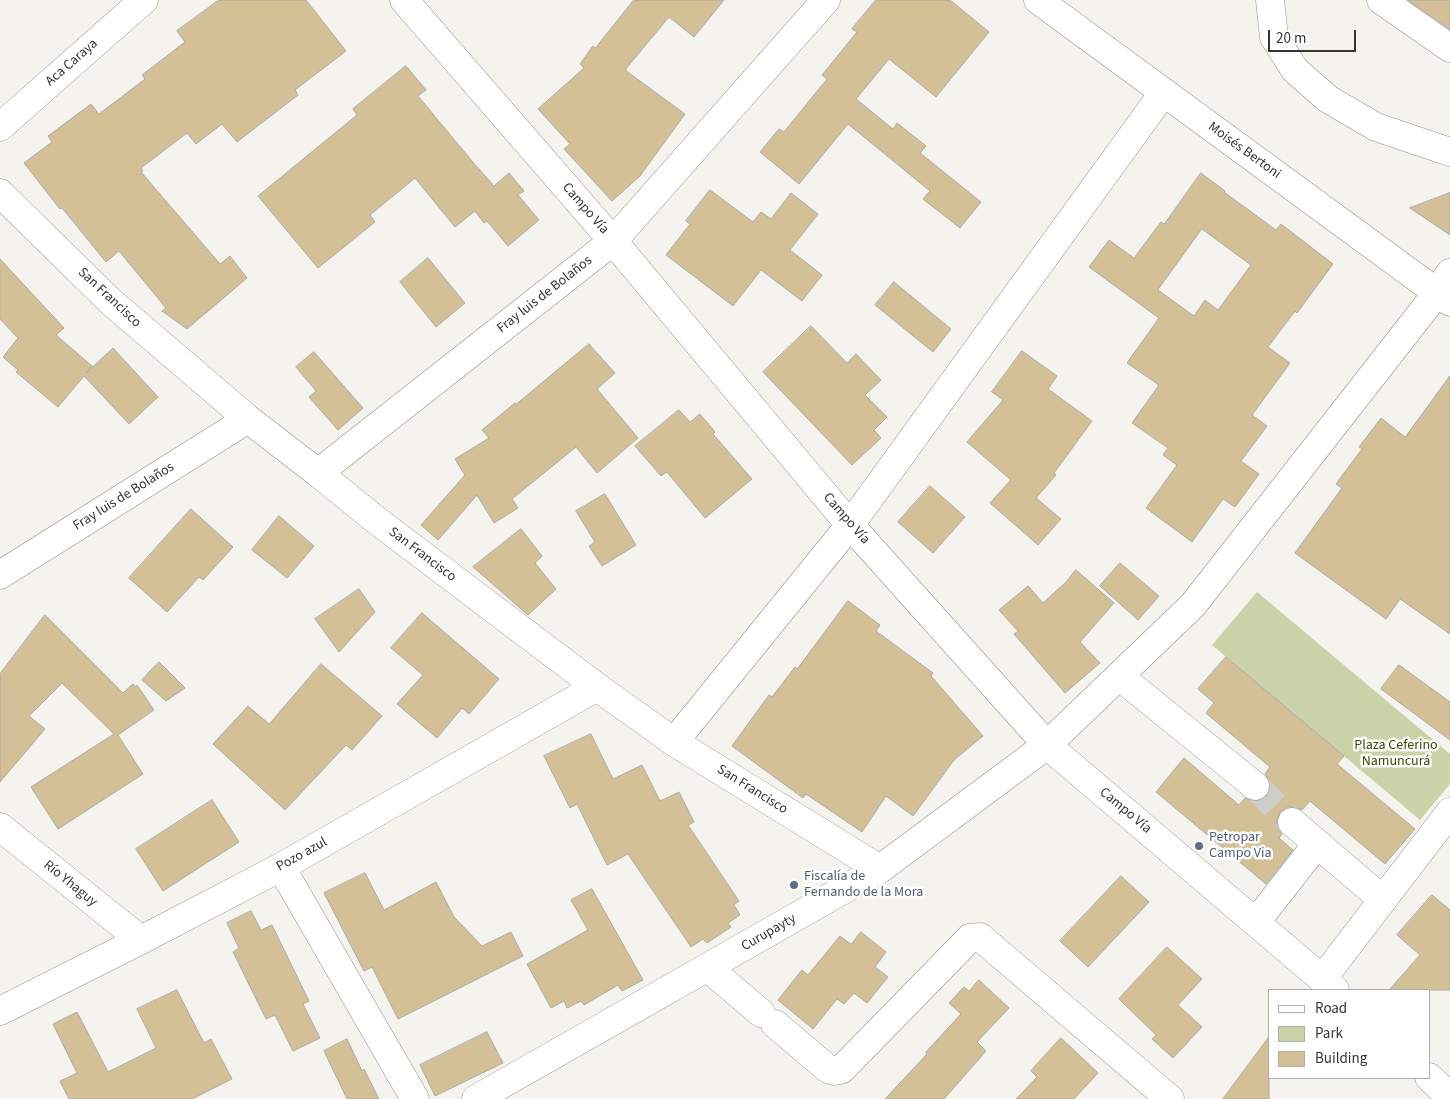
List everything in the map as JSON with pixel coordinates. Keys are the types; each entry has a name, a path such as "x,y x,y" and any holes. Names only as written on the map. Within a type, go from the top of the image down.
{"street":[{"name":"Aca Caraya","path":"0,127 144,0"},
{"name":"Campo Vía","path":"404,0 613,242 850,525 1047,745 1329,984"},
{"name":"Fray luis de Bolaños","path":"318,473 613,242 826,0"},
{"name":"Moisés Bertoni","path":"1038,0 1164,92 1446,289"},
{"path":"1270,0 1274,37 1294,70 1328,99 1376,127 1450,152"},
{"path":"1381,0 1450,48"},
{"path":"674,742 850,525 1164,92"},
{"name":"San Francisco","path":"0,194 110,301 248,420 376,520 597,687 674,742 880,869"},
{"name":"Curupayty","path":"482,1098 880,869 1047,745 1192,605 1446,289"},
{"name":"Fray luis de Bolaños","path":"0,575 248,420"},
{"path":"1119,676 1255,786"},
{"name":"Pozo azul","path":"0,1011 281,867 597,687"},
{"path":"1329,984 1383,900 1450,812"},
{"path":"1292,822 1383,900"},
{"name":"Río Yhaguy","path":"0,827 141,940"},
{"path":"1256,922 1317,844"},
{"path":"281,867 415,1099"},
{"path":"708,968 828,1069 834,1071 841,1070 970,938 980,937 1170,1099"},
{"path":"1430,1079 1450,1097"}],"green space":[{"name":"Plaza Ceferino Namuncurá","path":"1257,592 1450,754 1450,784 1420,820 1212,645"}],"building":[{"path":"219,0 306,0 346,51 295,90 298,95 237,142 222,124 196,144 187,133 141,168 143,171 141,172 220,264 230,256 247,278 187,329 162,311 166,308 119,251 106,262 62,208 60,209 24,163 52,142 48,136 91,104 99,114 145,79 142,75 185,42 177,31"},
{"path":"634,0 724,0 694,37 669,17 625,70 685,114 640,176 612,201 564,149 570,144 538,109 584,68 580,64 593,46 595,48"},
{"path":"876,0 950,0 989,32 936,97 889,59 856,99 893,129 897,123 926,146 920,153 981,202 960,228 923,199 930,191 848,124 799,184 760,152 779,129 784,132 827,79 822,75 857,32 852,29"},
{"path":"1408,0 1450,0 1450,29"},
{"path":"406,66 426,90 418,96 472,161 494,186 509,173 524,191 518,195 539,220 508,246 487,221 484,223 475,211 455,227 415,178 370,215 375,222 318,268 258,196 357,115 353,109"},
{"path":"1201,173 1276,230 1281,224 1333,264 1297,313 1295,311 1268,347 1290,363 1252,415 1267,426 1241,461 1259,474 1235,507 1223,499 1192,542 1146,508 1177,465 1163,455 1168,448 1132,423 1159,385 1127,363 1159,318 1089,267 1109,240 1134,258 1161,222 1164,224","holes":["1202,229 1251,265 1218,310 1205,300 1194,316 1158,290"]},
{"path":"710,190 753,222 761,212 771,219 791,193 818,214 790,250 822,275 802,301 761,270 733,306 666,255 690,224 686,221"},
{"path":"1450,193 1450,235 1410,208"},
{"path":"428,258 465,303 436,327 400,282"},
{"path":"0,259 64,328 56,335 92,366 86,373 113,348 158,397 129,424 84,376 58,407 16,372 18,370 3,357 18,338 0,319"},
{"path":"894,282 951,329 933,352 875,305"},
{"path":"811,326 847,363 856,354 881,380 865,395 887,417 874,430 881,438 852,465 763,372"},
{"path":"589,344 615,373 597,389 638,438 597,473 576,447 512,499 518,508 494,523 477,495 438,540 421,525 465,475 455,459 489,438 482,430"},
{"path":"1022,351 1057,376 1048,389 1092,421 1054,473 1056,475 1036,498 1061,519 1038,545 990,503 1011,480 967,442 1003,400 992,392"},
{"path":"314,352 363,408 338,430 309,397 316,391 296,367"},
{"path":"1450,376 1450,634 1400,599 1386,619 1295,553 1342,488 1336,484 1362,449 1359,447 1381,418 1405,437"},
{"path":"679,410 690,422 700,414 715,432 713,434 752,479 705,518 667,472 661,476 635,446"},
{"path":"930,486 965,517 933,553 898,522"},
{"path":"605,494 636,545 602,566 589,546 595,542 576,511"},
{"path":"191,509 233,547 203,580 199,577 167,612 129,578"},
{"path":"279,516 314,546 287,578 252,550"},
{"path":"521,529 542,556 535,563 556,589 528,615 473,567"},
{"path":"1120,563 1159,596 1138,620 1100,586"},
{"path":"1076,570 1114,603 1080,642 1100,663 1065,693 1014,634 1018,631 999,610 1028,586 1043,603"},
{"path":"359,589 375,612 339,652 315,619"},
{"path":"848,601 880,625 876,631 933,673 931,676 983,736 954,760 913,816 886,796 862,832 806,794 803,798 732,746 769,695 772,697 795,667 797,669"},
{"path":"422,613 499,679 469,714 462,708 437,738 397,704 423,675 391,648"},
{"path":"45,615 123,693 133,684 135,687 137,685 154,710 118,735 143,774 58,829 31,787 114,734 62,683 29,716 45,729 0,782 0,674"},
{"path":"1226,657 1344,756 1337,764 1415,829 1385,864 1310,801 1302,810 1295,807 1287,807 1280,812 1277,828 1282,834 1279,838 1293,850 1266,884 1156,792 1184,758 1239,805 1245,798 1253,801 1261,800 1267,795 1270,789 1270,781 1265,774 1270,767 1206,713 1214,703 1198,689"},
{"path":"159,662 185,688 166,701 142,680"},
{"path":"321,664 382,716 352,750 346,745 285,810 213,744 248,706 269,724"},
{"path":"1399,665 1450,702 1450,740 1381,689"},
{"path":"591,734 613,779 642,765 660,801 679,792 694,822 688,825 739,901 734,905 740,915 728,923 731,927 707,943 703,939 691,947 628,854 607,865 577,804 570,808 544,756"},
{"path":"212,800 239,842 163,891 136,849"},
{"path":"365,873 384,910 436,882 454,917 482,946 511,932 523,956 398,1019 372,967 364,971 324,893"},
{"path":"1121,876 1149,902 1088,967 1060,941"},
{"path":"592,889 643,980 622,991 618,985 584,1005 581,1001 567,1008 564,1001 551,1008 527,964 588,930 571,900"},
{"path":"1432,895 1450,910 1450,990 1390,989 1420,955 1397,935"},
{"path":"251,911 261,930 272,925 309,1001 303,1004 320,1038 293,1051 275,1015 266,1019 233,952 239,948 227,923"},
{"path":"861,932 886,952 875,967 888,977 867,1003 854,993 844,1004 837,999 813,1029 778,1000 802,970 808,975 840,936 851,944"},
{"path":"1167,947 1202,979 1178,1005 1202,1027 1173,1058 1152,1039 1156,1035 1119,999"},
{"path":"979,980 1009,1008 977,1042 986,1051 944,1099 885,1099 961,1014 949,1003 964,987 969,991"},
{"path":"177,990 204,1043 211,1039 232,1079 192,1099 69,1099 60,1081 77,1073 53,1024 77,1012 108,1072 156,1048 137,1009"},
{"path":"487,1032 503,1063 435,1096 420,1065"},
{"path":"1061,1038 1098,1073 1074,1099 1016,1099 1037,1077 1031,1071"},
{"path":"1268,1038 1269,1099 1223,1099"},
{"path":"347,1039 362,1071 364,1069 379,1099 347,1099 324,1051"}],"tunnel":[{"path":"1255,786 1292,822"}],"place":[{"name":"Petropar Campo Via","path":"1199,846"},
{"name":"Fiscalía de Fernando de la Mora","path":"794,885"}]}
